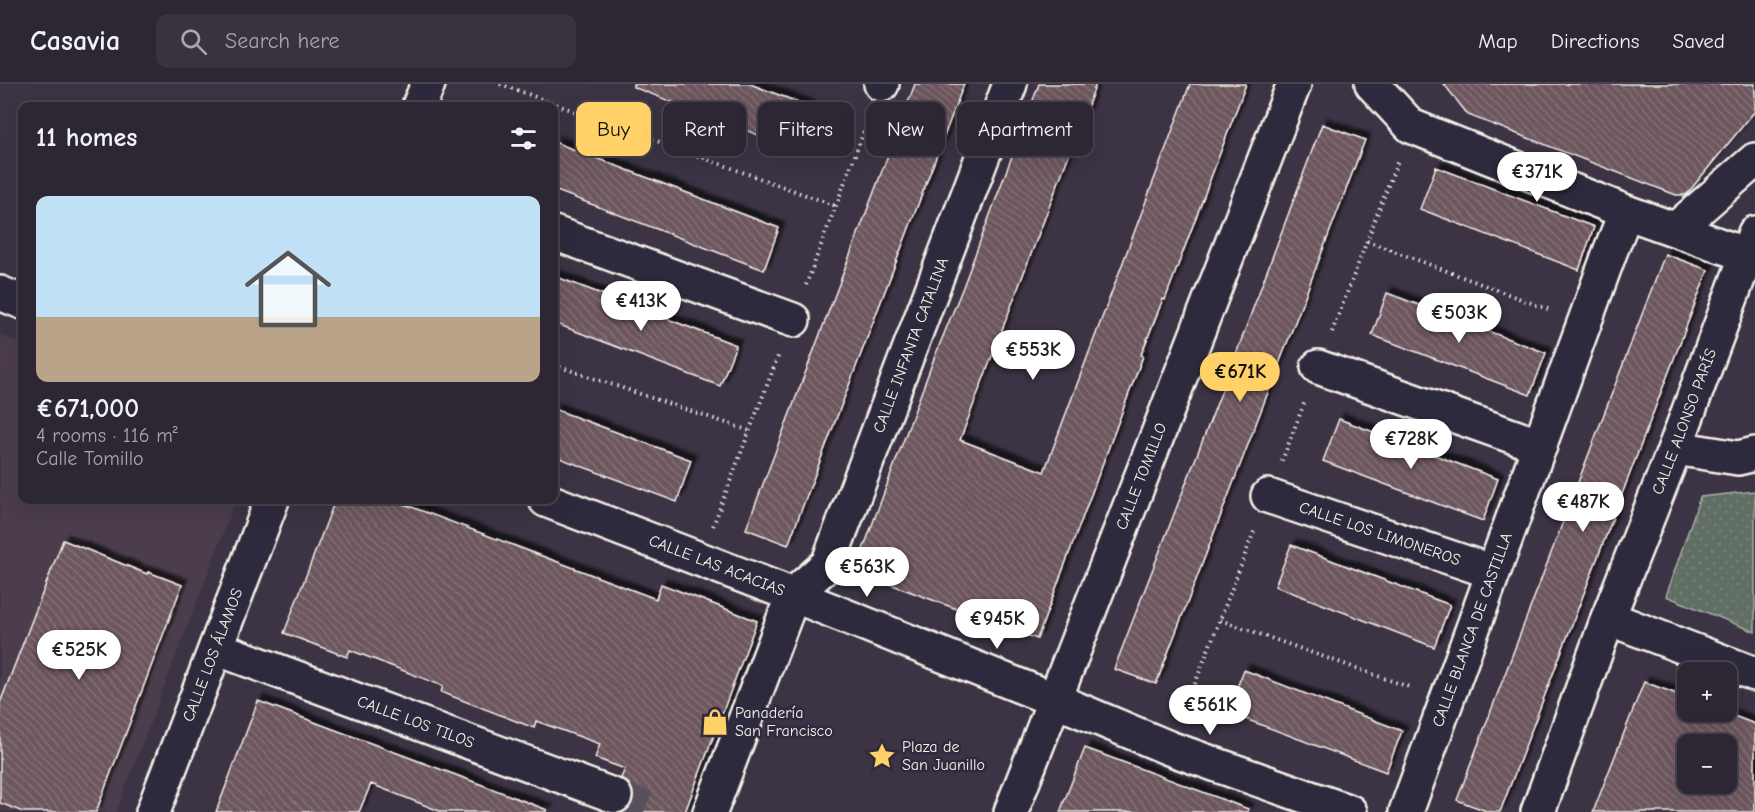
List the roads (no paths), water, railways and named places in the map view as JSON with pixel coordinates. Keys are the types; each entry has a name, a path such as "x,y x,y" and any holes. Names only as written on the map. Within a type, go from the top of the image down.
{"street":[{"path":"421,102 428,84"},
{"name":"CALLE INFANTA CATALINA","path":"793,595 828,564 1010,84"},
{"name":"CALLE TOMILLO","path":"1011,812 1294,84"},
{"path":"1372,84 1411,126 1626,212 1676,229 1752,248"},
{"path":"1676,229 1755,160"},
{"name":"CALLE BLANCA DE CASTILLA","path":"1406,812 1626,212"},
{"path":"558,234 793,320"},
{"name":"CALLE ALONSO PARÍS","path":"1538,812 1608,618 1752,248"},
{"path":"0,293 18,300"},
{"path":"1318,367 1539,446"},
{"path":"1675,448 1738,458 1755,454"},
{"name":"CALLE LOS LIMONEROS","path":"1268,496 1493,572"},
{"name":"CALLE LOS ÁLAMOS","path":"153,812 270,504"},
{"name":"CALLE LAS ACACIAS","path":"556,504 793,595 1169,748 1350,812"},
{"path":"710,812 793,595"},
{"path":"1608,618 1755,674"},
{"name":"CALLE LOS TILOS","path":"216,648 615,796"}],"tunnel":[{"path":"615,796 657,812"}],"place":[{"name":"Panadería San Francisco","path":"715,722"},
{"name":"Plaza de San Juanillo","path":"882,756"}]}
